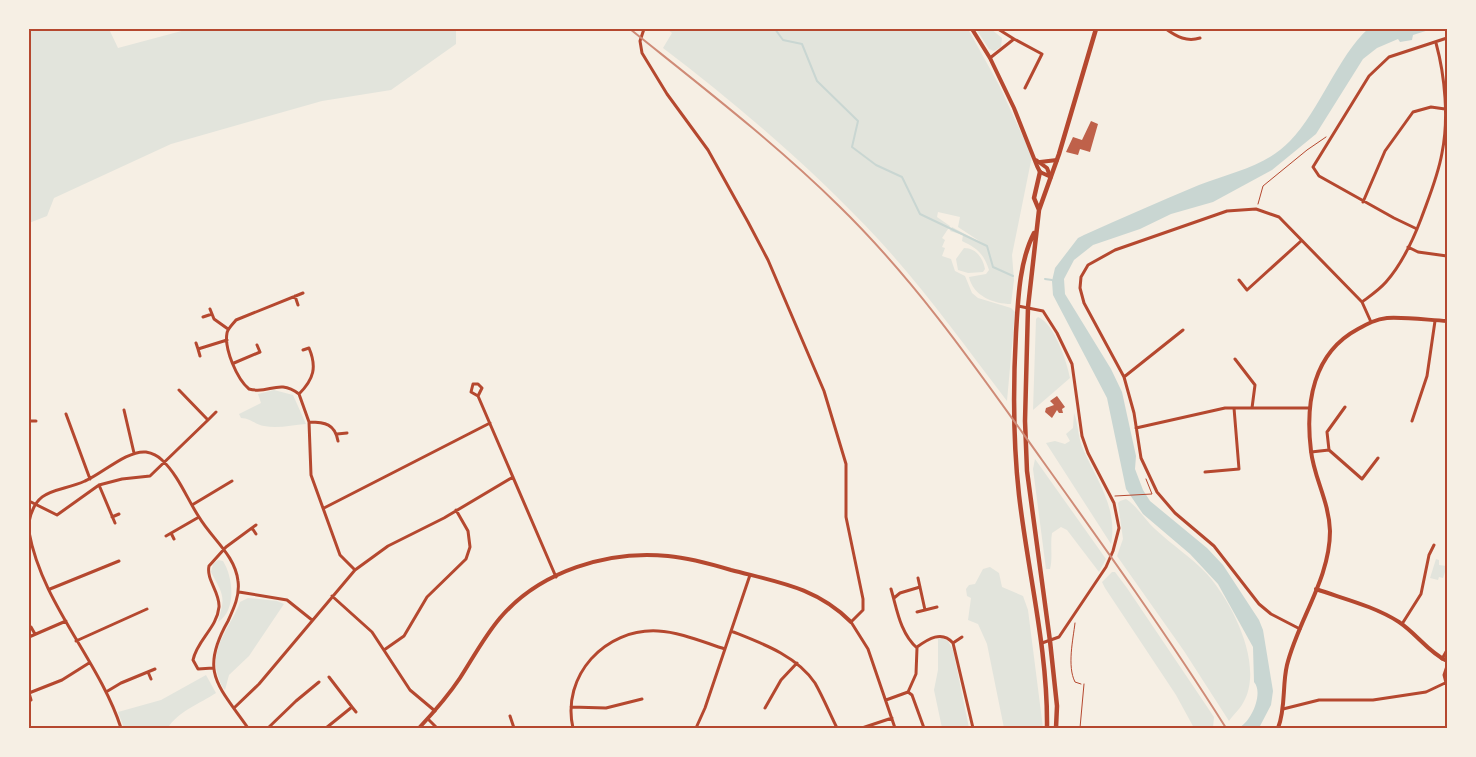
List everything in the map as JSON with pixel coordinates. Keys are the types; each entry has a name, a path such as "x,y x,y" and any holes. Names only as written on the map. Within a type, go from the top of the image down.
{"main road":[{"path":"1056,728 1057,706 1050,640 1042,591 1027,455 1025,421 1028,307 1039,210 1057,160 1096,29"},
{"path":"1039,210 1034,198 1040,172"},
{"path":"1035,232 1029,243 1018,306 1014,404 1019,495 1042,643 1047,728"}],"street":[{"path":"644,29 640,41 642,53 667,94 708,150 748,222 768,260 827,400 846,464 846,517 863,599 863,610 851,622"},
{"path":"972,29 990,58 1038,161 1051,178"},
{"path":"998,29 1014,40 1042,54 1025,88"},
{"path":"1166,29 1179,38 1194,40 1200,38"},
{"path":"1417,229 1363,202 1319,176 1313,167 1369,76 1389,57 1447,38"},
{"path":"990,58 1014,40"},
{"path":"1362,302 1386,282 1408,247 1435,182 1446,138 1442,70 1436,43"},
{"path":"1363,202 1386,151 1413,112 1431,108 1445,109"},
{"path":"1038,161 1057,160"},
{"path":"1038,161 1040,172 1051,178"},
{"path":"1300,629 1271,614 1259,604 1214,546 1175,513 1157,492 1146,474 1124,377 1081,294 1081,277 1086,268 1115,250 1227,211 1256,209 1279,218 1362,302 1371,322"},
{"path":"1239,280 1247,290 1301,241"},
{"path":"1408,247 1418,252 1447,256"},
{"path":"303,293 236,320 228,329 227,340 241,379 250,389 286,386 299,394 309,422 311,475 340,554 355,570"},
{"path":"295,296 298,304"},
{"path":"1018,306 1040,309 1045,314 1070,358 1074,372 1082,436 1088,453 1114,503 1119,528 1114,551 1106,567 1062,634 1042,643"},
{"path":"210,308 220,324 228,329"},
{"path":"204,317 212,314"},
{"path":"1278,728 1283,709 1287,666 1316,589 1326,558 1330,533 1328,504 1311,452 1311,390 1326,356 1344,337 1371,322 1386,318 1447,321"},
{"path":"1412,421 1428,376 1435,321"},
{"path":"1124,377 1183,330"},
{"path":"198,349 227,340"},
{"path":"196,343 200,356"},
{"path":"234,362 260,352 258,345"},
{"path":"303,350 316,345"},
{"path":"299,394 314,373 314,359 309,348"},
{"path":"1235,359 1255,385 1252,408"},
{"path":"178,390 208,420"},
{"path":"478,396 556,577"},
{"path":"1345,407 1327,432 1329,450 1362,479 1378,458"},
{"path":"1136,428 1189,415 1234,408 1310,408"},
{"path":"1205,472 1239,469 1234,408"},
{"path":"124,410 134,453"},
{"path":"29,500 57,515 99,485 122,479 150,476 216,412"},
{"path":"66,414 90,479"},
{"path":"29,421 36,421"},
{"path":"309,422 330,424 337,434 338,441"},
{"path":"324,508 490,422"},
{"path":"337,434 347,433"},
{"path":"1311,452 1329,450"},
{"path":"29,522 36,505 52,490 90,479 134,453 151,453 164,462 199,517 234,564 239,592 234,608 216,641 212,658 218,684 247,727 240,728"},
{"path":"234,708 259,684 355,570 388,546 513,477"},
{"path":"192,506 232,480"},
{"path":"99,485 115,523"},
{"path":"384,650 404,636 427,597 466,559 470,547 468,531 456,510"},
{"path":"112,517 119,514"},
{"path":"166,536 199,517"},
{"path":"213,668 198,669 193,660 194,654 213,626 219,608 217,591 209,575 209,566 225,550 256,525"},
{"path":"252,528 256,534"},
{"path":"29,532 36,557 50,589 76,641 106,692 121,728"},
{"path":"171,533 174,538"},
{"path":"1402,624 1421,594 1429,555 1434,545"},
{"path":"419,728 435,711 501,617 534,589 578,567 607,558 646,555 681,557 750,575 814,593 835,607 851,622 868,649 895,728"},
{"path":"50,589 119,561"},
{"path":"696,728 705,708 750,575"},
{"path":"918,578 925,610"},
{"path":"894,598 900,593 920,587"},
{"path":"886,700 908,692 916,674 917,648 906,637 891,589"},
{"path":"1316,589 1380,611 1402,624 1429,650 1447,661"},
{"path":"239,592 286,600 313,620"},
{"path":"332,596 360,619 384,650 410,690 435,711"},
{"path":"917,612 937,607"},
{"path":"76,641 147,609"},
{"path":"29,637 66,621"},
{"path":"31,627 35,634"},
{"path":"732,630 764,644 797,664 815,684 837,728"},
{"path":"573,728 571,707 573,690 590,658 608,643 629,634 652,631 670,632 725,649"},
{"path":"917,648 929,639 938,636 947,637 953,643 973,728"},
{"path":"953,643 962,637"},
{"path":"1442,659 1447,650"},
{"path":"31,700 29,693 62,680 89,663"},
{"path":"765,708 781,680 797,664"},
{"path":"1447,666 1445,683 1447,687"},
{"path":"106,692 156,669"},
{"path":"148,672 151,679"},
{"path":"329,678 356,712"},
{"path":"268,728 319,682"},
{"path":"1283,709 1319,700 1373,700 1426,692 1445,683"},
{"path":"908,692 912,695 924,728"},
{"path":"571,707 606,708 642,699"},
{"path":"326,728 352,708"},
{"path":"510,716 514,728"},
{"path":"862,728 892,718"},
{"path":"428,719 437,728"}],"lane":[{"path":"1080,728 1084,684"}],"path":[{"path":"1256,209 1263,186 1306,150 1335,131"},
{"path":"1124,496 1151,494 1145,482 1146,474"}],"shaded area":[{"path":"29,29 109,29 118,48 189,29 456,29 456,44 391,90 322,101 171,144 54,198 47,216 29,223"},
{"path":"667,29 968,29 999,85 1032,156 1012,255 1014,280 1011,304 1004,304 985,298 975,289 969,277 986,274 989,270 987,264 979,252 962,241 963,235 950,231 952,227 987,246 958,227 960,217 938,212 937,217 950,226 942,238 945,240 942,247 945,248 942,256 951,259 955,271 965,276 972,293 978,298 1011,308 1015,312 1007,401 912,278 853,213 774,139 663,48 672,33"},
{"path":"976,29 991,29 1002,38 1001,47 994,51 989,49"},
{"path":"1368,29 1432,29 1413,35 1412,40 1400,42 1398,39 1377,48 1363,59 1316,134 1272,170 1213,202 1171,214 1140,229 1093,245 1074,260 1064,279 1065,294 1111,369 1122,392 1136,456 1135,469 1143,490 1150,501 1207,548 1223,565 1259,620 1263,630 1273,691 1271,705 1259,728 1238,728 1247,720 1257,700 1257,687 1254,682 1253,647 1218,584 1190,554 1143,514 1126,489 1107,398 1053,295 1052,281 1055,268 1078,238 1184,191 1248,168 1280,150 1301,128 1347,54"},
{"path":"964,248 968,248 978,254 984,265 985,269 983,272 968,273 958,270 956,259"},
{"path":"1038,317 1044,321 1054,335 1063,353 1070,378 1033,410 1036,319"},
{"path":"274,390 293,395 306,424 269,427 241,418 239,414 261,403 258,394"},
{"path":"1074,413 1081,445 1109,507 1112,518 1111,544 1046,443 1055,441 1065,444 1070,441 1066,434 1073,428"},
{"path":"1035,459 1106,559 1099,572 1067,530 1061,527 1052,533 1051,565 1050,569 1046,569 1033,469"},
{"path":"1126,499 1134,505 1155,529 1207,574 1217,586 1235,617 1248,653 1250,671 1249,688 1243,703 1229,721 1184,651 1117,556 1123,539 1118,503"},
{"path":"1436,559 1439,560 1439,565 1447,566 1443,578 1439,577 1438,580 1430,578"},
{"path":"218,560 223,561 229,576 231,602 224,617 218,622 222,606 222,596 211,572 213,564"},
{"path":"990,567 999,573 1002,587 1023,596 1028,610 1043,728 1004,728 987,644 978,624 968,620 971,598 967,596 966,589 969,585 975,584 983,569"},
{"path":"1112,572 1115,572 1127,588 1214,717 1213,728 1194,728 1176,695 1105,588 1102,582"},
{"path":"248,598 277,601 284,604 249,656 229,675 225,690 218,676 216,656 222,638 240,602"},
{"path":"942,638 948,641 953,650 969,728 942,728 934,690 938,670 938,639"},
{"path":"206,675 216,693 177,717 168,728 124,728 118,712 161,700"}],"building":[{"path":"1091,121 1098,124 1090,152 1080,149 1078,155 1066,152 1073,137 1082,140"},
{"path":"1057,396 1065,407 1062,409 1063,413 1059,413 1057,410 1052,418 1045,412 1046,408 1054,405 1050,401"}],"waterway":[{"path":"775,29 783,40 802,44 817,81 858,121 852,147 876,165 902,177 920,214 987,246 993,267 1013,276"},
{"path":"1045,279 1052,280"}],"railway":[{"path":"630,29 789,159 839,206 895,265 971,361 1136,592 1226,728"}]}
